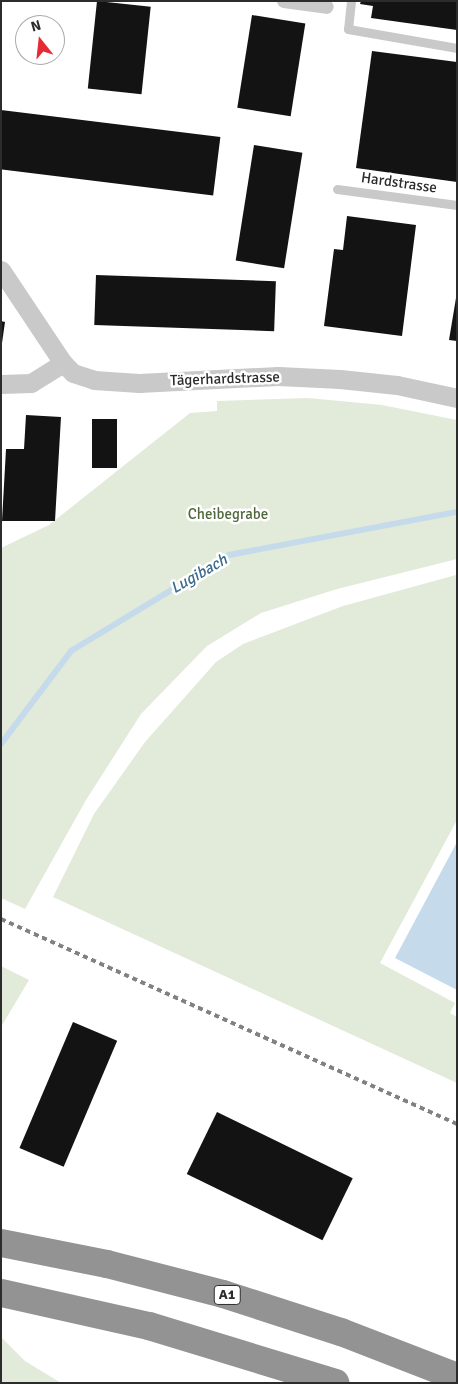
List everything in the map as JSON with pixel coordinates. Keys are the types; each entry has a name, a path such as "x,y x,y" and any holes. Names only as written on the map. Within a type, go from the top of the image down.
{"highway":[{"name":"A1","path":"1,1243 107,1264 223,1294 341,1332 457,1377"},
{"path":"1,1293 140,1324 262,1358 335,1383"},
{"path":"262,1358 302,1383"}],"street":[{"path":"284,1 327,7"},
{"path":"1,270 63,364 31,383 1,384"},
{"name":"Tägerhardstrasse","path":"63,364 74,373 94,380 139,383 278,376 340,379 396,385 457,398"}],"lane":[{"path":"351,1 348,29 457,48"},
{"name":"Hardstrasse","path":"337,189 457,205"}],"green space":[{"name":"Cheibegrabe","path":"308,398 382,405 457,420 457,559 337,589 261,613 207,646 141,714 86,800 25,909 1,898 1,548 49,525 190,413 217,411 217,401"},
{"path":"456,575 457,820 380,963 455,1003 450,1013 457,1017 457,1083 53,897 94,814 145,742 216,662 243,644 343,606"},
{"path":"1,966 29,980 1,1027"},
{"path":"1,1337 25,1361 61,1383 1,1383"}],"water":[{"path":"457,842 457,990 395,958"}],"building":[{"path":"97,1 151,7 142,94 88,89"},
{"path":"361,1 457,1 457,30 371,18 373,6 360,4"},
{"path":"252,15 305,23 291,116 237,108"},
{"path":"372,51 457,62 457,182 356,168"},
{"path":"1,110 220,137 213,195 1,169"},
{"path":"254,145 302,153 284,268 236,261"},
{"path":"347,216 416,225 402,336 324,326 334,249 343,250"},
{"path":"96,275 276,281 274,331 94,325"},
{"path":"457,298 457,341 449,340"},
{"path":"1,321 5,322 2,343 1,343"},
{"path":"26,415 61,417 55,521 2,521 6,449 24,449"},
{"path":"92,419 117,419 117,468 92,468"},
{"path":"73,1022 117,1041 64,1167 19,1148"},
{"path":"217,1112 353,1178 322,1240 187,1174"}],"waterway":[{"name":"Lugibach","path":"1,744 71,651 229,555 457,512"}],"railway":[{"path":"1,919 457,1124"}]}
